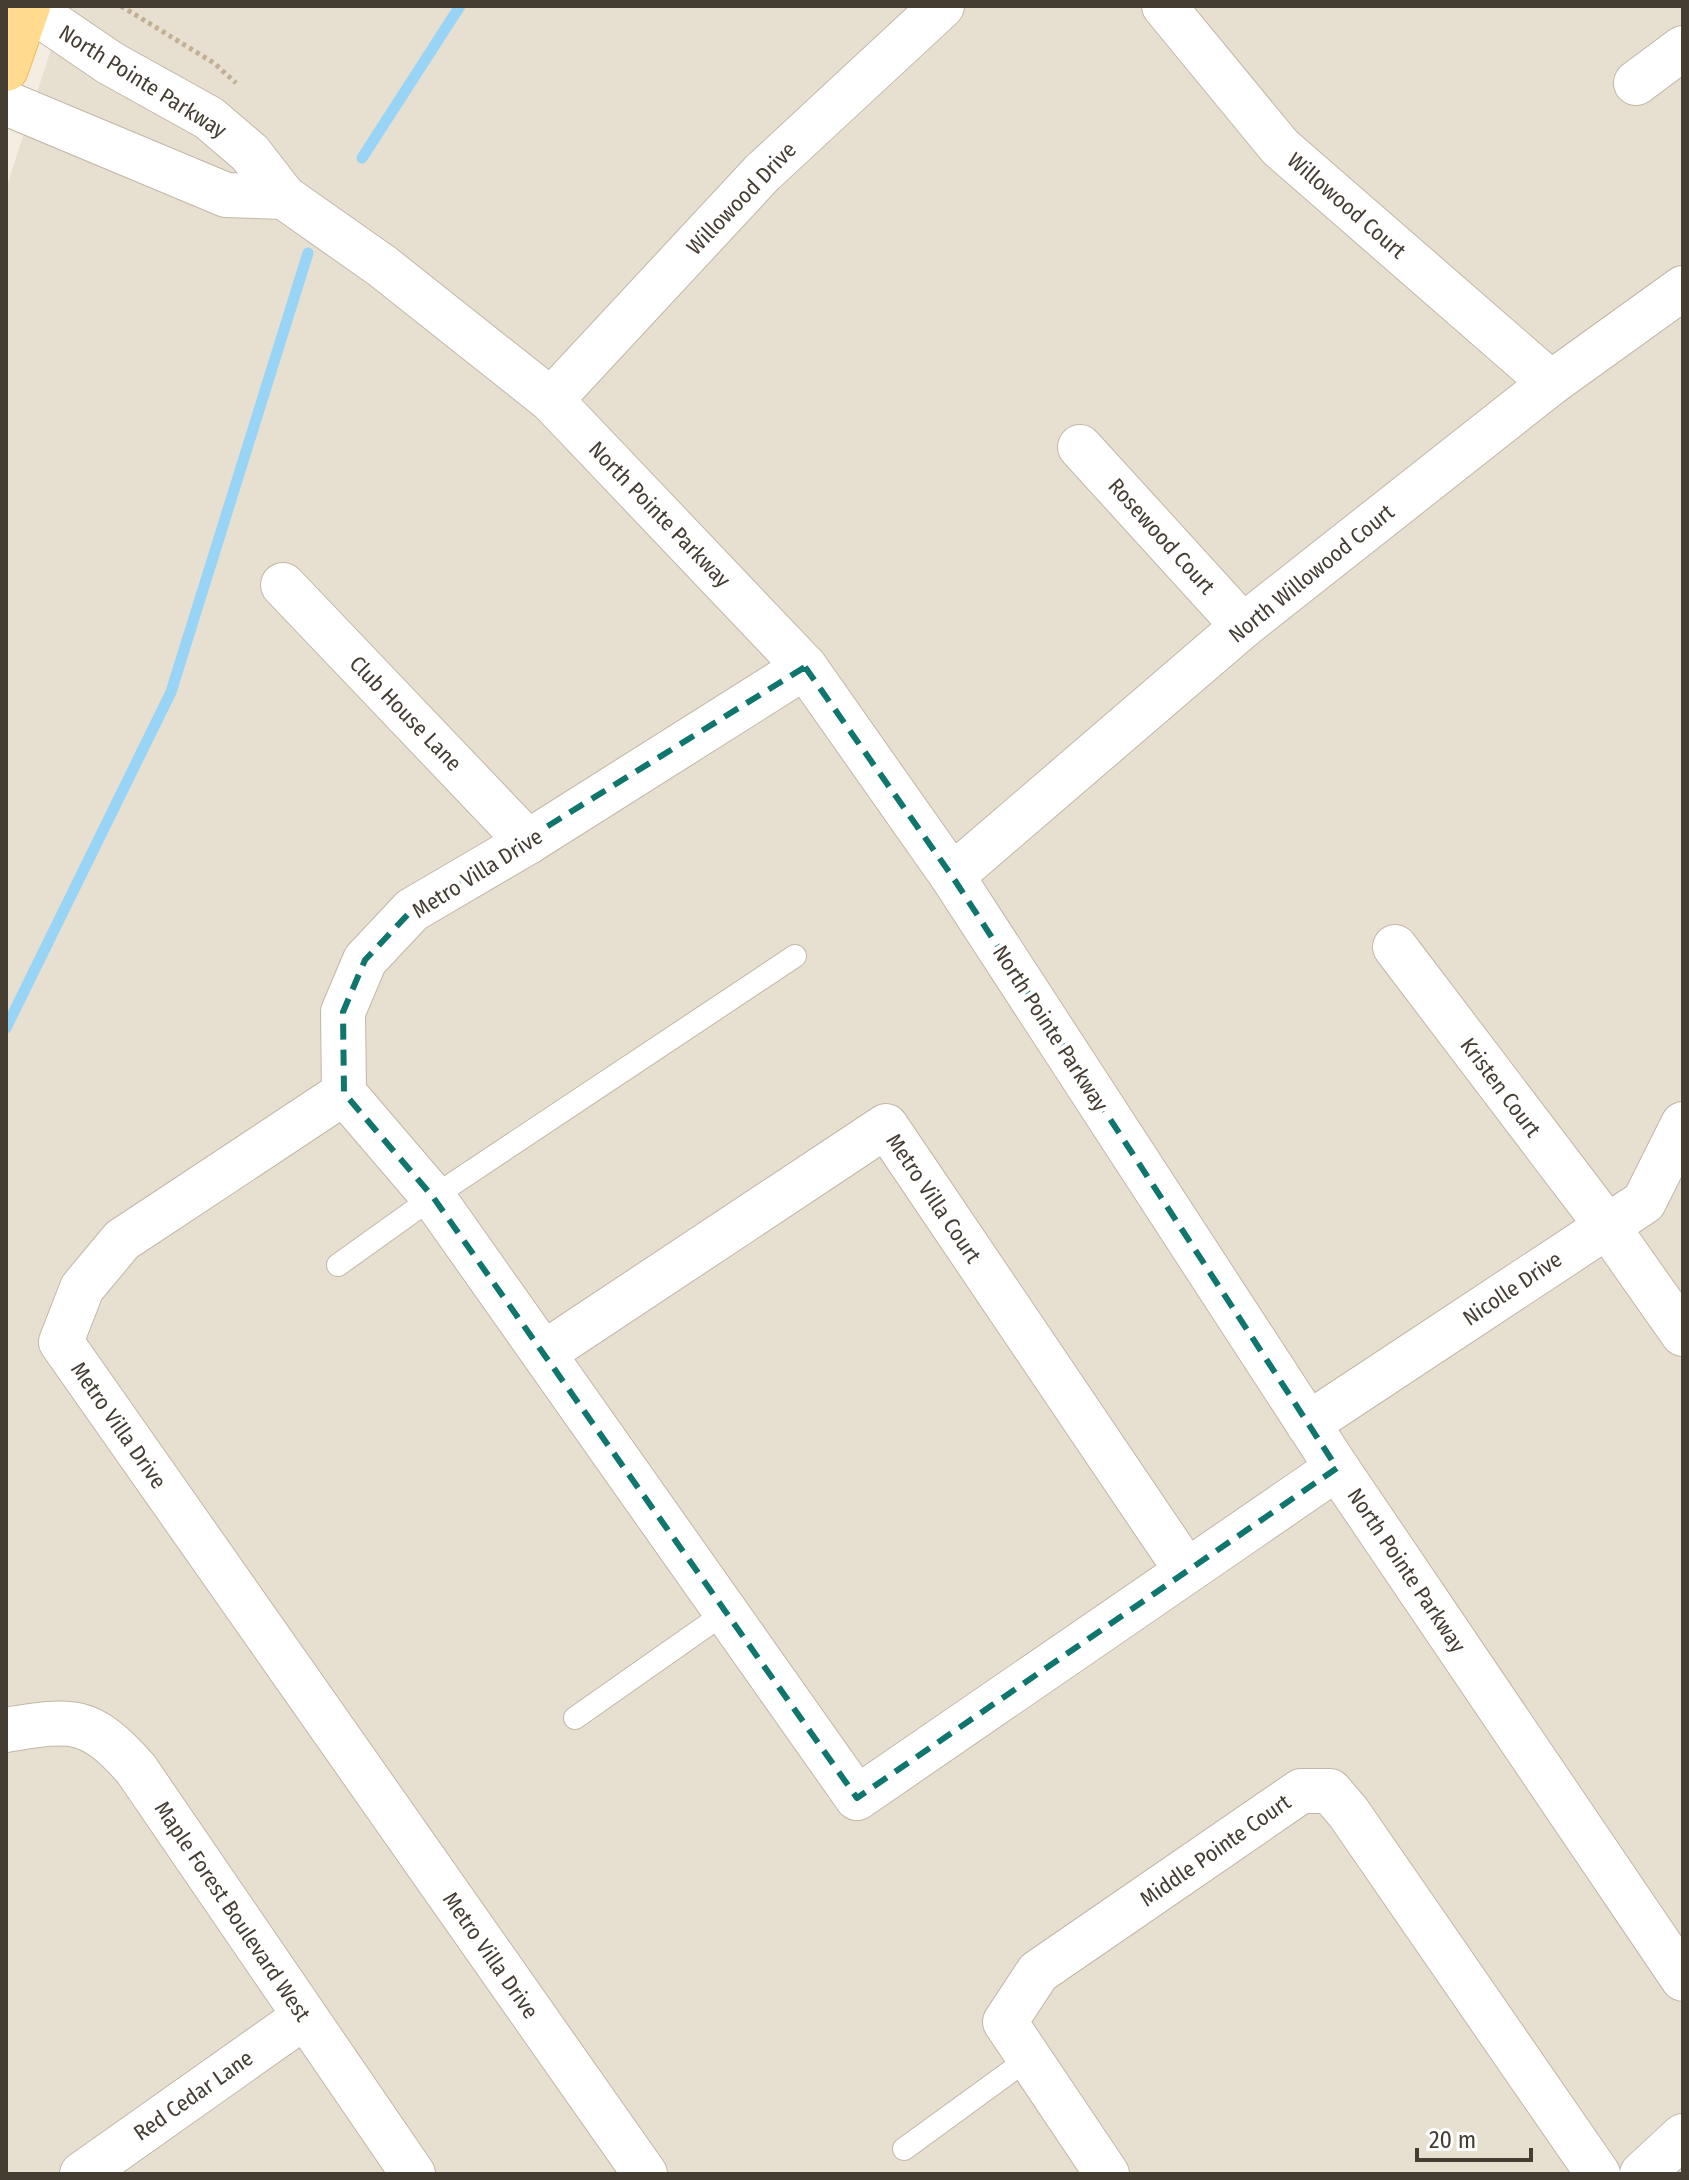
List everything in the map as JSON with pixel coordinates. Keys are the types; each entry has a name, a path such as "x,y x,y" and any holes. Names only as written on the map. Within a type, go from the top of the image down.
{"main road":[{"path":"6,69 28,6"}],"street":[{"name":"North Pointe Parkway","path":"28,6 110,63 209,118 250,153 284,197 382,266 551,400 805,667 952,876 1337,1468 1683,1979"},
{"name":"Willowood Drive","path":"551,400 762,173 942,6"},
{"name":"Willowood Court","path":"1164,6 1280,147 1551,383"},
{"path":"1636,83 1683,48"},
{"path":"6,103 226,195 284,197"},
{"name":"North Willowood Court","path":"952,876 1243,626 1551,383 1683,288"},
{"name":"Rosewood Court","path":"1080,447 1243,626"},
{"name":"Club House Lane","path":"283,585 528,842"},
{"name":"Metro Villa Drive","path":"645,2174 61,1342 82,1288 122,1240 344,1093 343,1012 365,960 412,910 528,842 805,667"},
{"name":"Kristen Court","path":"1395,947 1607,1226 1683,1334"},
{"path":"344,1093 433,1197 857,1798 1337,1468"},
{"name":"Nicolle Drive","path":"1308,1424 1644,1202 1683,1124"},
{"name":"Metro Villa Court","path":"544,1353 886,1126 1186,1570"},
{"name":"Maple Forest Boulevard West","path":"6,1730 76,1723 110,1739 136,1769 413,2174"},
{"name":"Middle Pointe Court","path":"1107,2174 1005,2022 1038,1972 1301,1791 1330,1791 1348,1812 1598,2174"},
{"name":"Red Cedar Lane","path":"82,2174 304,2017"},
{"path":"1642,2174 1683,2136"}],"lane":[{"path":"338,1265 433,1197 795,956"},
{"path":"575,1718 726,1612"},
{"path":"904,2149 1029,2058"}],"highlighted area":[{"path":"805,667 952,876 1337,1468 857,1798 433,1197 344,1093 343,1012 365,960 412,910"}],"shaded area":[{"path":"65,6 1683,6 1683,2174 6,2174 6,189"}],"waterway":[{"path":"362,158 460,6"},
{"path":"6,1028 171,692 308,253"}]}
